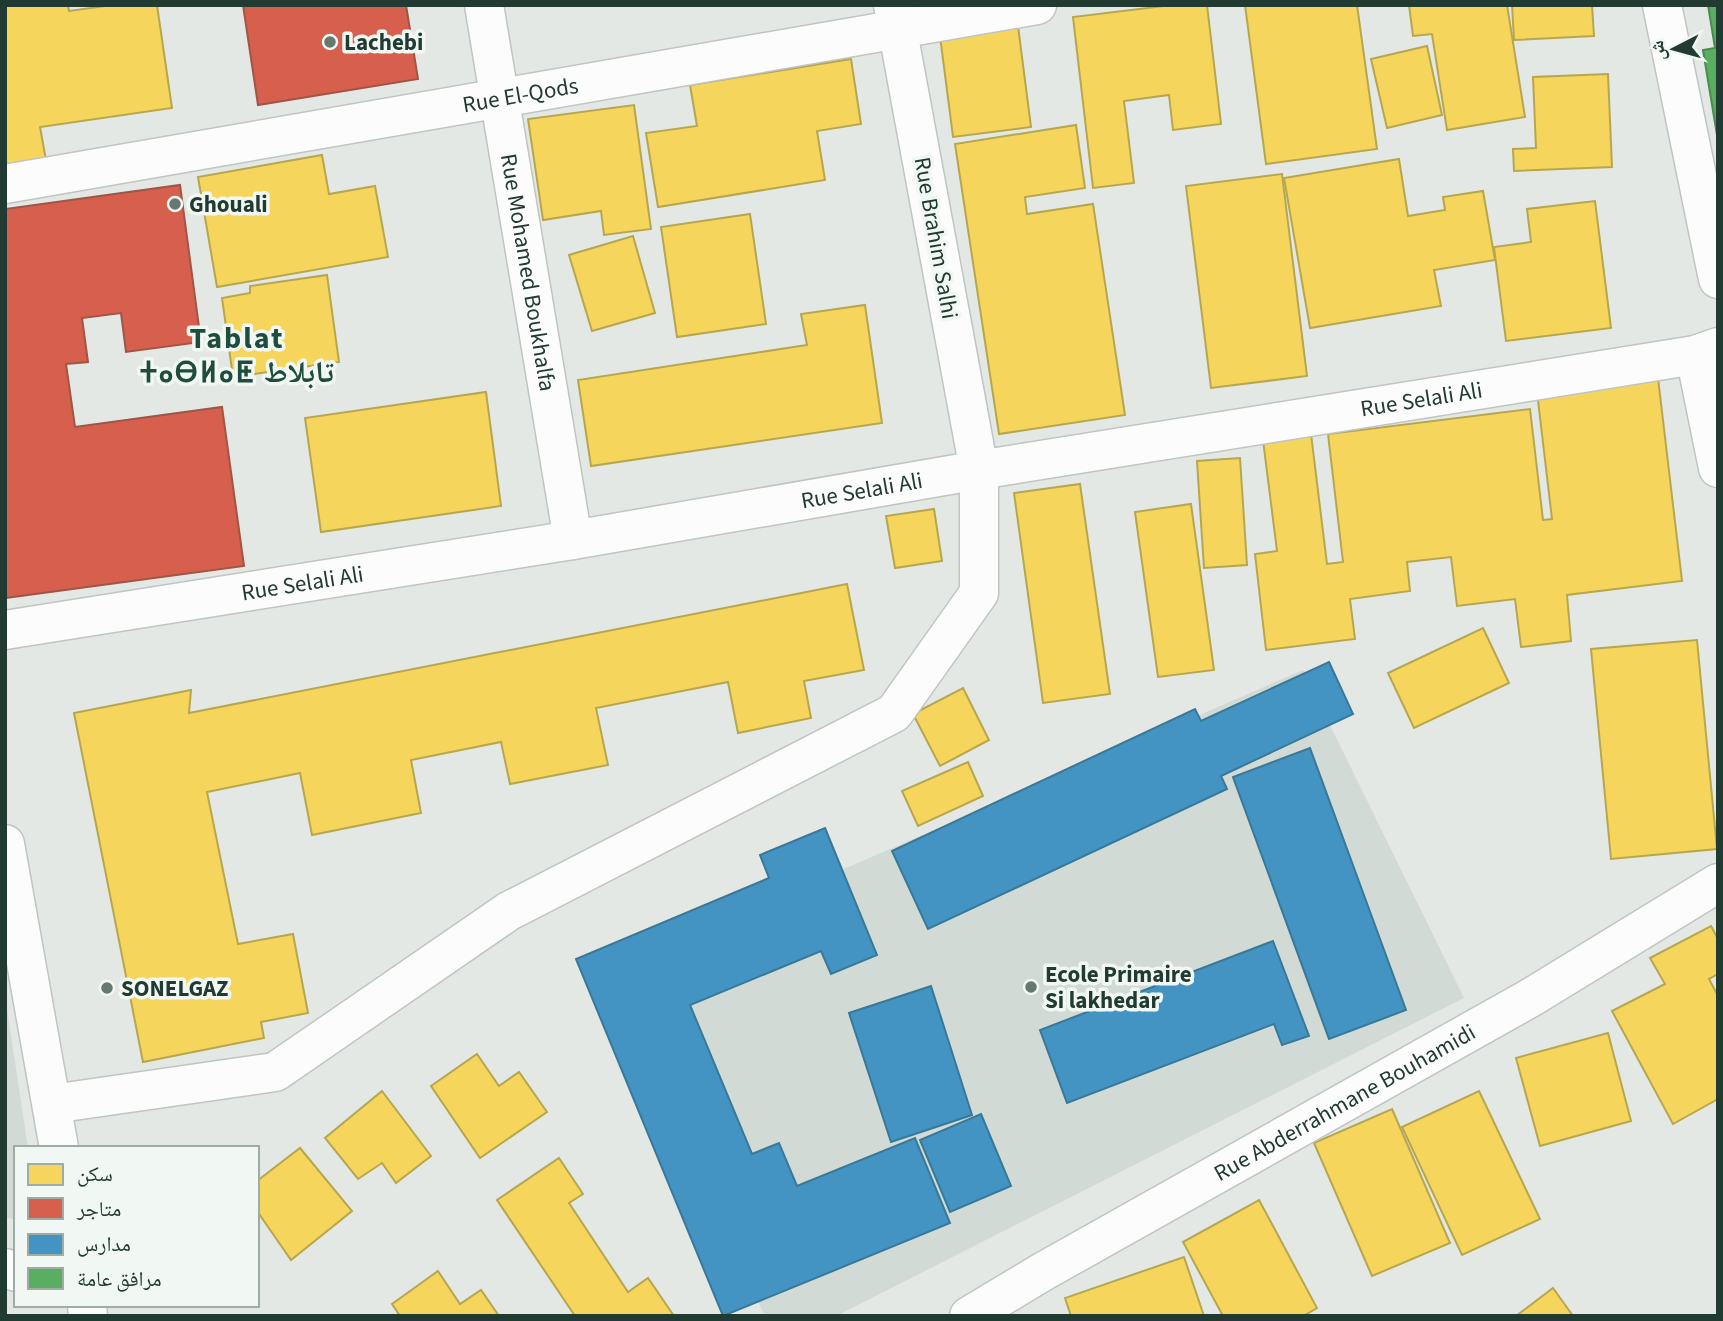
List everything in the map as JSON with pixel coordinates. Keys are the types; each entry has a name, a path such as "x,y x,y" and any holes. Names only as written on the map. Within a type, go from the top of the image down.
{"street":[{"name":"Rue Mohamed Boukhalfa","path":"484,5 573,540"},
{"name":"Rue El-Qods","path":"5,184 500,99 895,18 1038,5"},
{"path":"1662,5 1718,279"},
{"name":"Rue Brahim Salhi","path":"52,1104 275,1072 509,911 894,713 979,593 979,470 895,18"},
{"path":"1706,351 1718,468"},
{"name":"Rue Selali Ali","path":"5,630 573,540 979,470 1706,351"},
{"path":"5,844 59,1146"},
{"name":"Rue Abderrahmane Bouhamidi","path":"969,1316 1044,1271 1530,998 1718,883"}],"shaded area":[{"name":"Ecole Primaire Si lakhedar","path":"1303,670 1464,998 836,1316 765,1316 597,976"},
{"path":"5,996 28,1146 14,1146 14,1219 5,1217"}],"building: سكن":[{"path":"5,5 68,5 69,11 113,5 157,5 172,108 40,127 46,160 5,166"},
{"path":"1172,5 1207,5 1221,124 1173,130 1169,95 1124,101 1134,183 1093,188 1073,17"},
{"path":"1245,5 1357,5 1377,149 1266,164"},
{"path":"1409,5 1507,5 1525,117 1447,130 1432,34 1413,36"},
{"path":"1512,5 1592,5 1594,36 1514,40"},
{"path":"1018,26 1031,127 953,137 940,36"},
{"path":"1427,46 1442,115 1387,128 1371,59"},
{"path":"851,59 861,124 817,131 825,180 658,207 646,133 697,126 690,85"},
{"path":"1608,74 1612,167 1514,171 1513,149 1536,148 1533,77"},
{"path":"634,105 651,229 604,235 601,211 543,220 528,119"},
{"path":"1076,125 1085,188 1025,197 1027,214 1093,204 1125,415 999,434 955,144"},
{"path":"322,155 329,194 375,186 388,257 217,287 198,177"},
{"path":"1399,159 1408,216 1445,210 1443,197 1483,191 1495,260 1434,270 1441,306 1310,328 1284,178"},
{"path":"1282,174 1307,376 1211,388 1186,186"},
{"path":"1595,201 1611,328 1506,341 1494,247 1531,242 1527,209"},
{"path":"750,214 766,324 677,337 661,227"},
{"path":"633,236 655,313 592,331 569,255"},
{"path":"327,275 339,362 233,377 222,298 250,293 250,286"},
{"path":"865,305 882,423 591,466 578,380 807,345 801,314"},
{"path":"1658,378 1682,581 1567,595 1571,641 1521,647 1515,599 1457,606 1451,557 1407,562 1410,591 1350,599 1355,639 1266,650 1255,554 1277,551 1263,440 1311,434 1327,564 1343,562 1328,434 1530,409 1543,520 1552,519 1537,392"},
{"path":"486,392 501,506 321,532 305,418"},
{"path":"1240,458 1247,565 1204,568 1197,461"},
{"path":"1080,484 1110,694 1043,703 1014,493"},
{"path":"1191,504 1214,670 1158,677 1135,512"},
{"path":"934,509 942,561 895,568 886,516"},
{"path":"847,584 864,670 804,681 811,718 738,733 728,682 596,708 608,765 510,784 501,742 411,760 421,813 312,835 300,773 207,792 238,944 293,934 308,1013 261,1022 264,1038 143,1062 74,713 191,690 189,713"},
{"path":"1483,628 1509,683 1414,728 1388,673"},
{"path":"1697,640 1717,849 1611,859 1591,649"},
{"path":"963,688 989,740 940,766 913,714"},
{"path":"968,762 983,796 918,826 902,791"},
{"path":"1711,926 1718,939 1718,974 1709,979 1718,996 1718,1099 1673,1124 1612,1011 1665,984 1650,958"},
{"path":"1608,1033 1631,1121 1540,1146 1516,1058"},
{"path":"477,1054 499,1086 519,1072 547,1112 480,1158 431,1086"},
{"path":"382,1091 431,1156 396,1183 382,1163 358,1179 325,1138"},
{"path":"1479,1091 1540,1219 1462,1255 1402,1127"},
{"path":"1392,1109 1450,1243 1372,1276 1314,1143"},
{"path":"300,1148 352,1211 291,1260 259,1214 259,1179"},
{"path":"559,1158 583,1194 569,1203 628,1292 648,1278 674,1316 575,1316 497,1200"},
{"path":"1259,1200 1317,1308 1303,1316 1223,1316 1183,1242"},
{"path":"1184,1257 1204,1316 1071,1316 1065,1298"},
{"path":"438,1271 460,1304 481,1290 499,1316 400,1316 392,1304"},
{"path":"1553,1288 1573,1316 1516,1316"}],"building: متاجر":[{"name":"Lachebi","path":"243,5 406,5 418,79 258,105"},
{"path":"180,185 201,342 126,352 121,313 82,318 88,362 66,364 75,427 222,407 244,566 5,598 5,209"}],"building: مدارس":[{"path":"1329,662 1353,714 1221,776 1227,789 928,929 892,851 1195,709 1201,721"},
{"path":"1310,748 1406,1010 1329,1039 1233,777"},
{"path":"825,828 877,955 831,974 821,951 690,1005 752,1154 779,1143 797,1186 915,1138 950,1223 723,1316 576,959 769,878 760,855"},
{"path":"1273,941 1309,1036 1282,1045 1274,1024 1067,1103 1040,1030"},
{"path":"931,986 972,1115 891,1142 849,1013"},
{"path":"981,1114 1011,1186 950,1212 920,1140"}],"building: مرافق عامة":[{"path":"1708,5 1718,5 1718,141 1703,50 1715,48"}],"place":[{"name":"Lachebi","path":"330,42"},
{"name":"Ghouali","path":"175,204"},
{"name":"Ecole Primaire Si lakhedar","path":"1031,987"},
{"name":"SONELGAZ","path":"107,988"}],"district":[{"name":"Tablat ⵜⴰⴱⵍⴰⵟ تابلاط","path":"237,355"}]}
